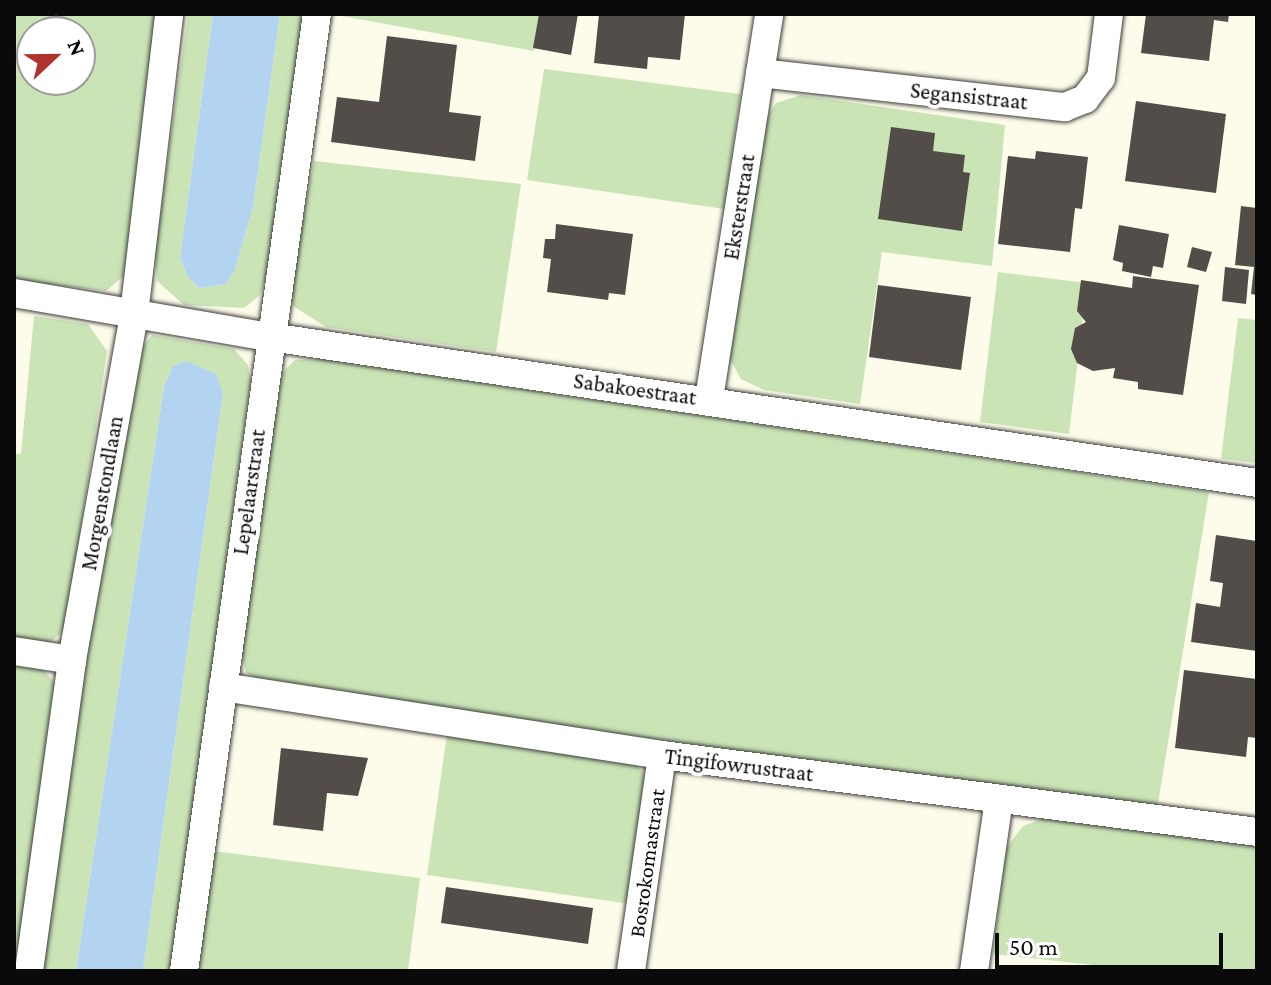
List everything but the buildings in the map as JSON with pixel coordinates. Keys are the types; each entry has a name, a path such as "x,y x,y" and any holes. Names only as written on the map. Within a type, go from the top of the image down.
{"street":[{"name":"Morgenstondlaan","path":"29,971 72,660 134,314 169,14"},
{"name":"Lepelaarstraat","path":"184,971 317,14"},
{"name":"Eksterstraat","path":"709,399 769,14"},
{"name":"Segansistraat","path":"760,73 1065,107 1085,99 1101,78 1109,14"},
{"name":"Sabakoestraat","path":"14,293 270,337 709,399 1257,483"},
{"path":"14,651 72,660"},
{"name":"Tingifowrustraat","path":"223,687 662,755 1257,832"},
{"name":"Bosrokomastraat","path":"631,971 662,755"},
{"path":"974,971 999,799"}],"green space":[{"path":"14,14 168,14 127,273 106,291 14,280"},
{"path":"188,14 213,14 180,257 187,276 199,288 226,284 235,270 253,207 280,14 309,14 277,251 259,296 244,308 184,305 157,281 155,250"},
{"path":"331,14 539,14 534,51"},
{"path":"544,69 740,94 724,209 527,180"},
{"path":"801,95 1005,125 992,266 882,252 860,404 764,390 741,379 730,359 763,124 776,103"},
{"path":"314,161 521,184 496,352 326,327 293,306 290,286"},
{"path":"998,272 1087,283 1069,434 980,422"},
{"path":"34,316 88,324 107,351 66,628 50,643 14,643 14,454 21,454"},
{"path":"1238,318 1257,320 1257,463 1221,459"},
{"path":"152,335 234,349 248,365 251,381 171,971 143,971 223,393 172,367 164,386 76,971 43,971 108,501 142,348"},
{"path":"321,359 1209,492 1157,810 270,685 246,673 240,646 276,379 295,360"},
{"path":"14,666 44,670 60,689 19,971 14,971"},
{"path":"447,734 631,760 644,773 645,792 631,904 427,875"},
{"path":"1045,818 1257,844 1257,971 1147,971 993,954 1006,848 1023,826"},
{"path":"214,851 420,878 408,971 198,971"}],"water":[{"path":"213,14 280,14 253,207 235,270 226,284 199,288 187,276 180,257"},
{"path":"186,361 216,374 223,393 143,971 76,971 164,386 172,367"}]}
